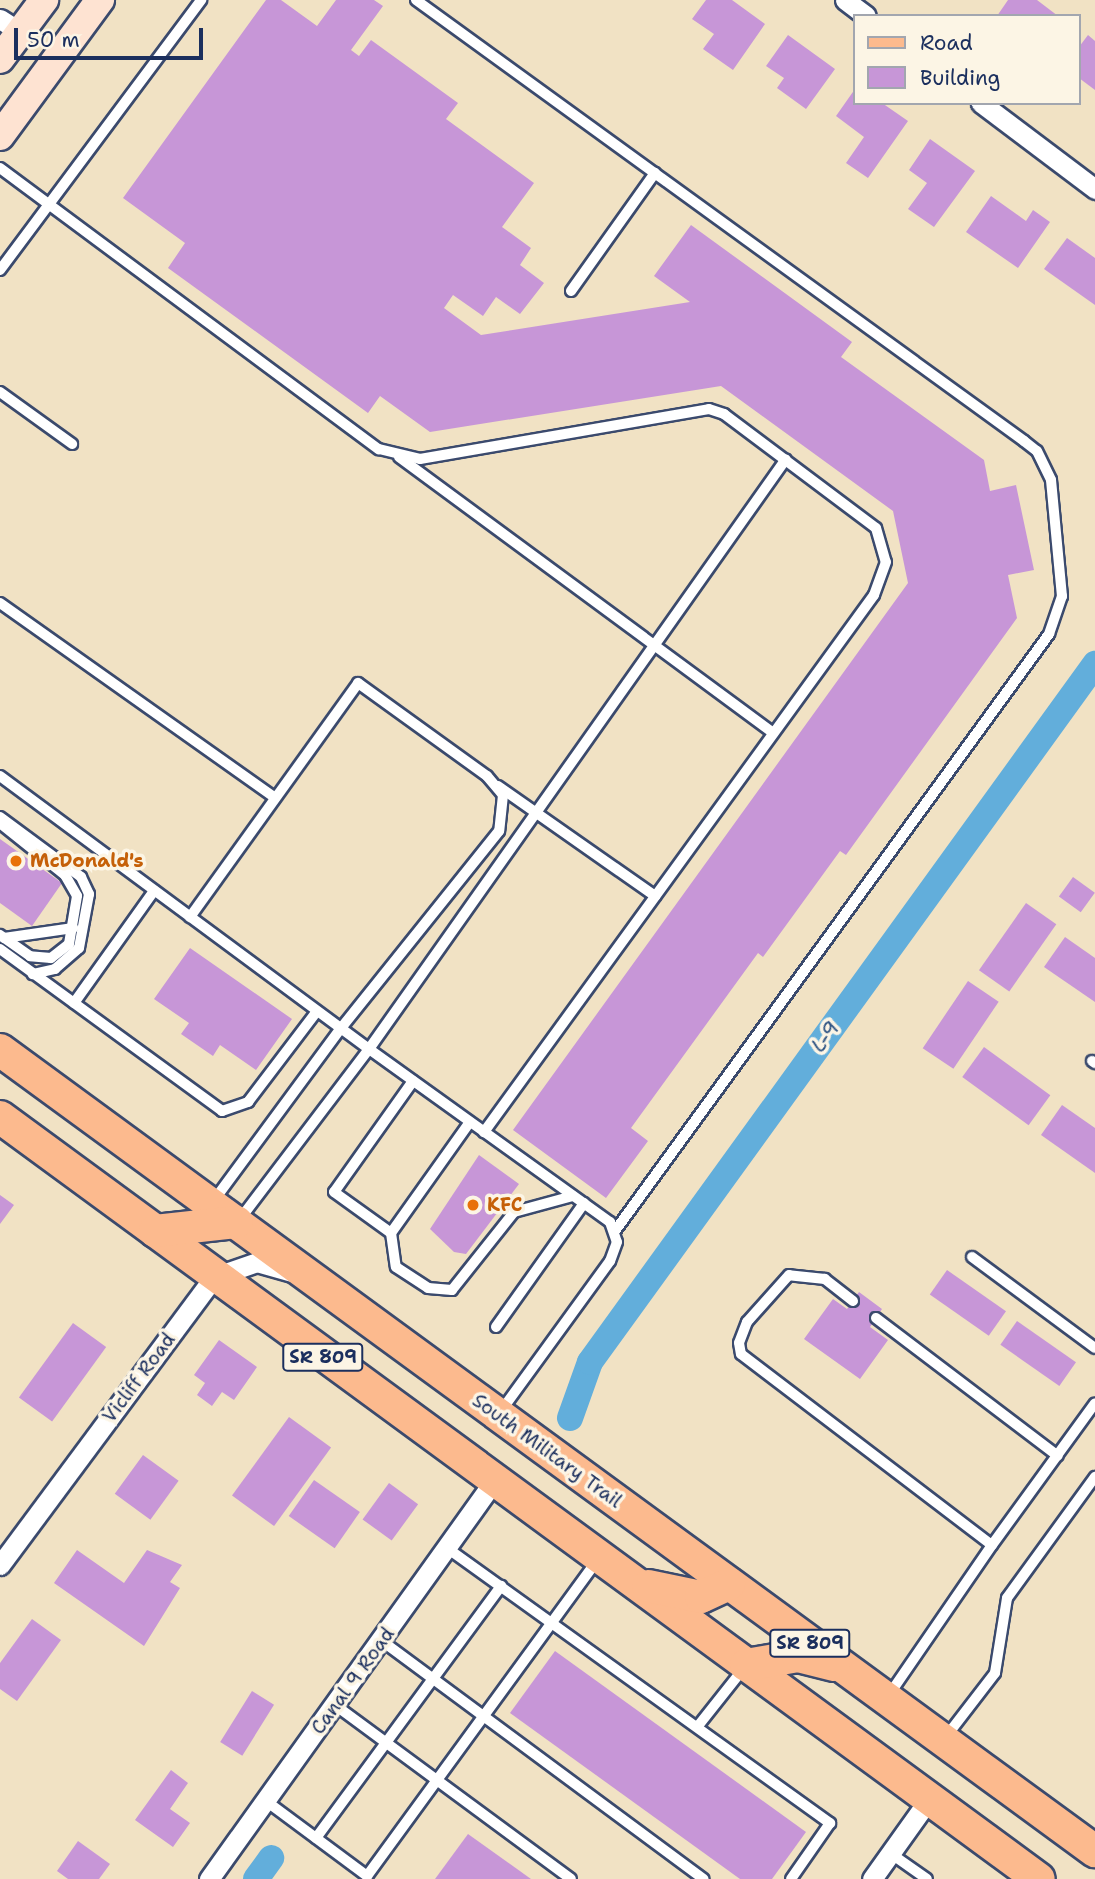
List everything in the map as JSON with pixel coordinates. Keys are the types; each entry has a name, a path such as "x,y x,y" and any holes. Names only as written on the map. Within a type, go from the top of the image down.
{"main road":[{"name":"South Military Trail","path":"0,1051 316,1279 1095,1851"},
{"name":"SR 809","path":"0,1118 1039,1879"},
{"path":"155,1231 237,1222"},
{"path":"626,1578 678,1597 701,1597 729,1584"},
{"path":"746,1665 798,1656 842,1667"}],"street":[{"path":"1,56 10,26 44,0"},
{"path":"0,136 100,0"},
{"path":"845,0 863,14"},
{"path":"984,105 1095,189"},
{"path":"214,1277 257,1262 316,1279"},
{"name":"Vicliff Road","path":"0,1565 214,1277"},
{"name":"Canal 9 Road","path":"209,1879 382,1642 494,1481"},
{"path":"872,1879 929,1799"}],"lane":[{"path":"0,270 201,0"},
{"path":"416,0 1037,451 1051,480 1062,596 1049,634 614,1231 610,1262 498,1415"},
{"path":"0,168 46,205 379,449 399,457 773,733"},
{"path":"571,291 655,173"},
{"path":"0,391 72,444"},
{"path":"399,457 421,459 709,409 786,459 864,516 884,544 886,562 874,595 484,1132"},
{"path":"237,1222 264,1195 786,459"},
{"path":"0,603 275,798"},
{"path":"190,917 358,683 655,896"},
{"path":"0,776 413,1082 584,1203 614,1231"},
{"path":"211,1203 341,1028 499,831 505,807 496,784"},
{"path":"0,817 81,877 89,894 79,948 55,969 33,974"},
{"path":"0,823 73,884 73,928 69,944 51,958 30,956 2,937"},
{"path":"74,1003 154,891"},
{"path":"2,937 73,928"},
{"path":"0,949 213,1108 241,1108 317,1011"},
{"path":"391,1233 334,1192 413,1082"},
{"path":"470,1122 391,1233 396,1267 428,1288 452,1290 514,1212 573,1196"},
{"path":"496,1327 584,1203"},
{"path":"972,1258 1095,1348"},
{"path":"853,1301 825,1279 789,1275 747,1322 741,1354 992,1545"},
{"path":"876,1318 1058,1456"},
{"path":"887,1699 992,1545 1095,1403"},
{"path":"943,1740 995,1673 1007,1598 1095,1477"},
{"path":"447,1548 830,1823 791,1879"},
{"path":"266,1801 370,1877 438,1778 598,1558"},
{"path":"316,1838 384,1741 501,1586"},
{"path":"382,1642 704,1879"},
{"path":"698,1726 746,1665"},
{"path":"335,1705 438,1778 571,1879"},
{"path":"890,1853 927,1879"}],"building":[{"path":"266,0 281,0 317,26 336,0 374,0 383,6 351,50 359,56 371,40 458,103 446,119 534,183 502,227 531,248 520,265 544,283 520,314 496,297 483,316 453,295 444,308 481,335 690,302 654,276 691,225 852,342 841,357 984,460 990,491 1016,485 1034,570 1008,575 1017,618 846,855 840,851 763,957 758,953 631,1128 648,1141 606,1198 513,1130 908,583 893,511 721,386 430,432 380,396 368,413 168,268 185,243 123,198"},
{"path":"706,0 732,0 765,24 733,70 703,49 714,34 692,19"},
{"path":"1008,0 1037,0 1055,14 998,14"},
{"path":"788,35 835,69 806,109 777,88 784,78 766,66"},
{"path":"1088,35 1095,41 1095,90 1081,80 1081,44"},
{"path":"853,92 853,105 885,105 908,121 868,178 846,163 864,137 836,116"},
{"path":"930,139 975,171 934,227 908,209 927,183 909,170"},
{"path":"991,196 1026,221 1033,210 1050,222 1018,268 966,232"},
{"path":"1067,238 1095,258 1095,305 1044,269"},
{"name":"McDonald's","path":"0,839 62,883 32,926 0,903"},
{"path":"1073,877 1095,893 1081,912 1059,896"},
{"path":"1026,903 1056,924 1009,991 979,970"},
{"path":"1065,937 1095,958 1095,1002 1044,967"},
{"path":"190,948 292,1019 256,1070 220,1045 213,1056 181,1034 189,1023 154,999"},
{"path":"968,981 999,1002 953,1069 923,1048"},
{"path":"984,1047 1050,1095 1029,1125 962,1077"},
{"path":"1062,1105 1095,1128 1095,1173 1041,1135"},
{"name":"KFC","path":"479,1155 519,1184 466,1254 454,1252 430,1229"},
{"path":"0,1195 14,1205 0,1224"},
{"path":"947,1270 1006,1311 989,1336 930,1295"},
{"path":"859,1292 882,1309 870,1327 888,1340 860,1379 804,1339 833,1299 847,1309"},
{"path":"1017,1321 1076,1362 1059,1386 1000,1345"},
{"path":"73,1323 106,1347 52,1422 19,1397"},
{"path":"219,1340 257,1367 234,1400 222,1392 212,1406 197,1395 205,1383 194,1375"},
{"path":"289,1417 331,1448 274,1526 232,1495"},
{"path":"143,1455 179,1481 150,1520 115,1494"},
{"path":"314,1480 360,1512 335,1548 289,1516"},
{"path":"389,1483 418,1504 392,1541 363,1519"},
{"path":"77,1550 124,1583 147,1550 182,1565 170,1582 180,1588 144,1646 54,1583"},
{"path":"32,1619 61,1640 17,1701 0,1689 0,1663"},
{"path":"555,1651 806,1832 772,1879 740,1879 510,1713"},
{"path":"252,1691 274,1705 242,1756 220,1742"},
{"path":"171,1770 188,1783 170,1809 190,1823 173,1847 135,1820"},
{"path":"468,1834 531,1879 435,1879"},
{"path":"78,1841 110,1864 99,1879 68,1879 57,1871"}],"waterway":[{"name":"L-9","path":"570,1418 590,1362 1095,664"},
{"name":"L-9","path":"256,1879 271,1858"}],"place":[{"name":"McDonald's","path":"16,861"},
{"name":"KFC","path":"473,1205"}]}
